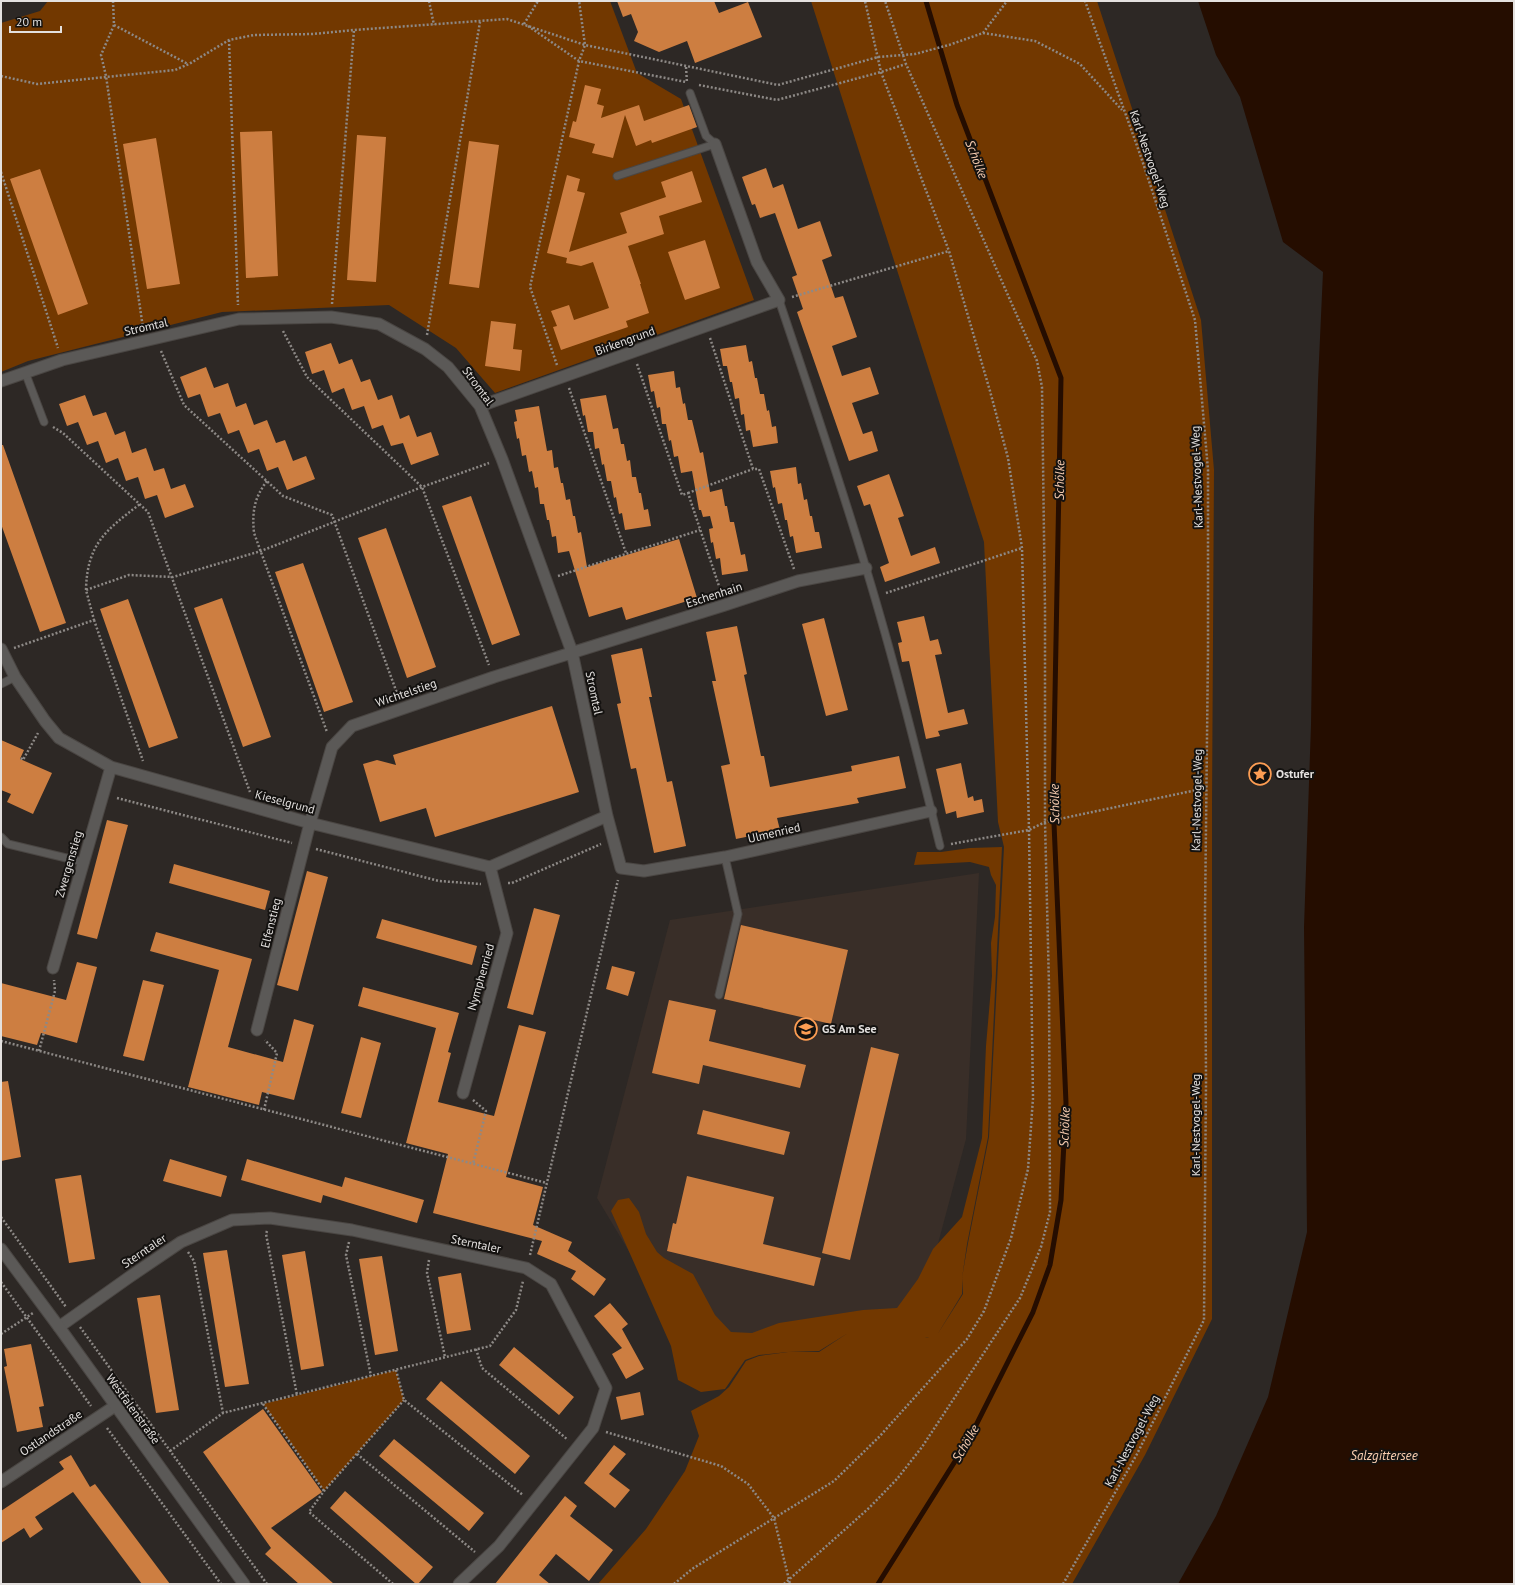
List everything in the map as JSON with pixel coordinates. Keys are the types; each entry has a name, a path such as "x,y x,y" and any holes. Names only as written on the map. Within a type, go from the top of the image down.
{"street":[{"path":"715,144 757,262 779,300"},
{"name":"Birkengrund","path":"480,406 779,300"},
{"name":"Stromtal","path":"1,381 62,360 238,319 331,317 379,324 425,349 448,367 480,406 502,459 572,652 607,816 621,868"},
{"name":"Eschenhain","path":"572,652 798,581 866,568"},
{"name":"Kieselgrund","path":"2,651 14,677 59,738 111,767 310,823 490,868"},
{"name":"Wichtelstieg","path":"310,823 332,747 352,726 572,652"},
{"name":"Zwergenstieg","path":"53,968 111,767"},
{"name":"Ulmenried","path":"621,868 644,871 724,857 931,811"},
{"path":"490,868 607,816"},
{"name":"Elfenstieg","path":"256,1030 310,823"},
{"name":"Nymphenried","path":"463,1093 507,933 490,868"},
{"name":"Sterntaler","path":"59,1327 181,1242 232,1220 270,1218 352,1230 526,1268 551,1284 606,1388 593,1428 499,1546 459,1584"},
{"name":"Westfalenstraße","path":"1,1249 244,1584"},
{"name":"Ostlandstraße","path":"1,1482 115,1406"}],"lane":[{"path":"690,93 706,136 715,144"},
{"path":"617,176 715,144"},
{"path":"779,300 830,451 866,568 899,683 940,846"},
{"path":"25,372 44,422"},
{"path":"1,684 14,677"},
{"path":"1,837 8,844 83,862"},
{"path":"719,995 738,914 724,857"}],"path":[{"path":"113,1 114,25 101,55 106,76 150,339 184,405 283,496 332,515 402,708"},
{"path":"429,1 434,25"},
{"path":"524,24 538,1"},
{"path":"579,1 585,45 579,61 530,287 626,554"},
{"path":"674,1584 692,1569 834,1481 879,1437 967,1339 984,1311 1011,1238 1028,1169 1034,1098 1022,548 1008,458 990,391 949,251 882,72 865,1"},
{"path":"784,1584 790,1582 869,1508 897,1479 922,1447 1020,1298 1041,1248 1050,1212 1045,609 1040,380 1037,361 906,64 884,1"},
{"path":"983,33 1007,1"},
{"name":"Karl-Nestvogel-Weg","path":"1063,1584 1137,1454 1204,1320 1208,470 1194,320 1141,157 1085,1"},
{"path":"1,76 37,84 175,70 189,64 229,40 254,35 313,34 507,19 585,45 778,85 878,57 915,54 949,45 983,33 1035,41 1080,64 1124,111"},
{"path":"425,349 480,22"},
{"path":"524,24 579,61 687,83"},
{"path":"114,25 189,64"},
{"path":"331,317 354,30"},
{"path":"229,40 238,319"},
{"path":"695,84 777,100 882,72 906,64"},
{"path":"1,172 62,360"},
{"path":"779,300 949,251"},
{"path":"277,318 307,377 422,487 494,677"},
{"path":"706,326 753,469"},
{"path":"633,352 682,495 753,469 759,469 798,581"},
{"path":"44,422 63,433 148,512 173,577 255,808"},
{"path":"86,590 129,575 173,577 261,551 422,487 502,459"},
{"path":"267,481 259,492 253,515 254,533 332,747"},
{"path":"688,493 725,605"},
{"path":"140,504 114,525 91,554 86,574 86,590 94,620 149,778"},
{"path":"545,580 700,530"},
{"path":"874,597 1022,548"},
{"path":"2,651 94,620"},
{"path":"21,758 23,760 45,721"},
{"path":"940,846 1029,830 1046,822 1206,788"},
{"path":"170,1451 224,1413 490,1346 516,1310 621,868"},
{"path":"39,1051 55,991 53,968"},
{"path":"256,1030 277,1053 264,1110"},
{"path":"1,1041 547,1183"},
{"path":"463,1093 486,1110 473,1164"},
{"path":"1,1217 267,1584"},
{"path":"270,1218 266,1234 297,1395"},
{"path":"352,1230 346,1255 371,1376"},
{"path":"181,1242 194,1261 224,1413"},
{"path":"431,1248 427,1273 445,1357"},
{"path":"1,1282 221,1584"},
{"path":"1,1334 26,1317"},
{"path":"476,1349 482,1368 577,1448"},
{"path":"396,1370 404,1400 533,1504"},
{"path":"393,1584 309,1512 324,1492 404,1400"},
{"path":"263,1404 324,1492"},
{"path":"593,1428 721,1466 748,1484 774,1518 790,1582"},
{"path":"357,1454 485,1560"}],"shaded area":[{"path":"48,1 610,1 637,73 681,99 754,300 495,393 456,348 389,305 222,312 28,361 1,372 1,23 40,11"},
{"path":"811,1 1097,1 1201,320 1214,470 1212,806 1212,1319 1145,1455 1072,1584 598,1584 646,1529 685,1471 699,1436 691,1411 719,1396 729,1387 746,1361 759,1356 788,1352 759,1355 745,1360 725,1389 701,1392 678,1380 671,1346 611,1211 618,1200 629,1198 639,1212 646,1234 657,1252 664,1258 693,1274 715,1315 731,1332 752,1333 779,1323 863,1310 897,1308 918,1279 933,1249 962,1217 982,1138 986,1046 992,976 991,943 995,917 996,885 989,867 970,862 914,865 917,852 941,852 970,848 1002,847 988,1137 967,1244 962,1278 989,1137 1004,847 998,822 984,542","holes":["962,1278 963,1294 937,1335 962,1294","848,1333 819,1352 788,1352 819,1351"]},
{"name":"GS Am See","path":"979,873 966,1139 921,1307 694,1360 597,1198 670,920"},
{"path":"396,1370 404,1400 324,1491 263,1404"}],"water":[{"name":"Salzgittersee","path":"1198,1 1514,1 1514,1584 1178,1584 1216,1516 1268,1397 1307,1232 1304,927 1311,725 1314,518 1323,272 1283,242 1240,97 1216,55"}],"building":[{"path":"617,1 714,1 719,13 748,2 762,37 695,63 687,41 659,52 634,41 638,32 631,14 623,17"},
{"path":"585,85 601,89 597,104 604,106 601,118 639,105 644,121 689,105 697,127 652,143 651,140 636,146 625,115 613,158 592,153 595,144 569,137 573,121 576,122"},
{"path":"272,131 278,276 246,278 240,132"},
{"path":"357,135 386,137 376,282 347,280"},
{"path":"156,138 180,284 147,289 123,144"},
{"path":"469,141 499,145 479,288 449,284"},
{"path":"766,168 773,188 783,184 798,229 820,221 832,256 822,260 835,298 843,296 857,337 832,346 842,376 870,367 879,394 852,403 863,434 872,431 878,451 849,461 797,312 803,309 792,277 797,275 775,213 760,218 755,204 752,205 742,177"},
{"path":"40,169 88,304 58,315 10,179"},
{"path":"692,171 702,202 659,216 664,234 628,246 649,313 626,321 628,327 561,350 553,327 557,326 551,311 569,305 574,320 609,308 593,262 581,266 566,263 567,258 547,253 567,175 580,179 577,191 585,193 569,252 627,233 620,213 666,197 661,182"},
{"path":"705,240 720,288 685,300 668,252"},
{"path":"491,321 516,324 513,349 522,350 520,371 485,366"},
{"path":"331,343 339,364 352,359 361,382 370,379 378,400 392,395 400,419 409,415 417,437 431,432 439,455 411,465 403,443 391,446 383,425 372,429 364,406 352,410 344,388 332,393 324,370 312,374 305,352"},
{"path":"746,345 749,362 752,361 760,394 764,394 772,427 776,426 778,443 753,447 750,430 746,431 744,414 741,415 739,398 735,399 727,366 723,366 720,349"},
{"path":"206,367 214,388 228,383 236,407 246,403 254,425 267,420 276,443 285,440 293,461 306,456 315,479 287,490 278,467 267,471 259,449 248,453 239,430 228,434 220,413 208,417 200,394 188,398 180,377"},
{"path":"674,371 676,388 680,387 688,420 692,420 700,453 703,452 710,492 722,489 730,522 734,522 741,555 745,554 748,571 722,575 720,558 716,559 713,542 711,543 709,529 713,528 710,516 703,517 701,510 699,510 692,471 681,473 678,456 674,457 666,424 662,424 660,407 657,408 654,391 651,392 648,375"},
{"path":"85,395 93,416 106,412 115,435 125,431 132,453 146,448 154,471 164,468 171,489 185,484 194,507 165,518 157,495 145,499 138,477 126,481 118,458 106,463 98,441 87,445 78,422 67,426 59,404"},
{"path":"606,395 613,429 618,428 621,444 624,444 627,461 630,460 632,477 636,477 644,510 648,509 651,526 625,530 622,513 619,514 616,497 614,498 611,481 607,481 599,448 595,449 593,432 588,432 580,399"},
{"path":"539,406 547,451 552,450 554,468 558,467 566,500 570,499 578,533 581,532 587,567 679,539 697,598 626,620 622,607 589,617 569,551 558,553 556,536 552,537 544,504 540,504 538,487 535,488 532,471 529,472 526,455 522,456 519,438 517,439 514,422 517,421 515,410"},
{"path":"1,445 3,445 66,623 40,632 1,524"},
{"path":"796,467 798,484 801,483 804,500 807,499 810,516 812,516 815,532 819,532 822,548 796,553 793,536 790,537 787,520 785,520 782,503 778,504 770,471"},
{"path":"889,474 904,516 898,518 911,556 935,547 940,563 885,582 880,567 889,563 870,504 864,506 857,486"},
{"path":"471,496 520,635 492,645 442,506"},
{"path":"386,528 436,667 407,678 358,538"},
{"path":"303,563 353,702 324,712 275,572"},
{"path":"222,598 271,737 243,747 194,608"},
{"path":"128,599 178,738 149,748 100,609"},
{"path":"924,616 930,641 938,639 942,654 935,655 948,713 964,709 968,724 938,731 940,736 926,739 909,661 902,662 898,643 902,642 897,622"},
{"path":"824,618 848,710 826,716 802,624"},
{"path":"737,626 747,674 744,675 761,756 764,756 770,787 852,771 851,766 899,756 906,788 857,798 859,803 777,818 780,830 736,839 721,766 730,764 712,681 716,681 706,632"},
{"path":"642,648 652,697 649,697 667,782 672,781 686,846 654,853 636,768 631,769 617,704 621,703 611,655"},
{"path":"552,706 579,792 435,837 426,808 380,822 363,764 377,760 396,765 393,755"},
{"path":"1,740 24,750 20,759 52,773 33,814 7,802 11,794 1,790"},
{"path":"961,763 968,798 973,796 974,801 982,799 984,812 957,818 956,811 946,814 936,769"},
{"path":"107,820 128,825 97,939 77,934"},
{"path":"174,864 270,891 265,910 169,883"},
{"path":"307,871 328,877 298,991 277,985"},
{"path":"534,908 560,915 533,1015 507,1008"},
{"path":"382,919 477,946 472,965 376,938"},
{"path":"741,925 848,950 831,1024 724,999"},
{"path":"156,932 252,959 228,1047 283,1062 294,1019 314,1025 294,1100 262,1092 259,1105 188,1087 219,970 150,951"},
{"path":"77,962 97,967 77,1043 41,1033 37,1045 1,1036 1,983 66,1000"},
{"path":"612,966 635,972 628,996 606,989"},
{"path":"143,980 164,985 144,1061 123,1056"},
{"path":"363,987 459,1013 448,1052 451,1053 438,1102 494,1116 519,1025 546,1032 506,1177 543,1187 533,1225 572,1242 568,1251 606,1279 594,1296 571,1279 576,1271 537,1254 542,1241 433,1213 448,1154 406,1143 436,1028 358,1006"},
{"path":"669,1000 716,1010 709,1041 806,1065 800,1088 703,1065 699,1084 652,1073"},
{"path":"361,1037 381,1043 361,1118 341,1113"},
{"path":"871,1047 899,1054 850,1260 822,1253"},
{"path":"8,1081 21,1157 1,1161 1,1082"},
{"path":"703,1110 790,1132 784,1155 697,1134"},
{"path":"170,1159 227,1176 221,1197 163,1181"},
{"path":"247,1159 342,1187 345,1177 424,1200 417,1223 323,1195 321,1203 241,1180"},
{"path":"81,1175 95,1259 69,1263 55,1179"},
{"path":"687,1176 774,1197 763,1244 821,1258 814,1286 667,1251 673,1223 676,1224"},
{"path":"227,1250 249,1384 225,1387 203,1253"},
{"path":"305,1251 324,1366 301,1370 282,1255"},
{"path":"382,1256 398,1351 375,1355 359,1259"},
{"path":"461,1273 471,1330 447,1334 438,1277"},
{"path":"160,1295 179,1410 156,1413 137,1298"},
{"path":"610,1303 628,1324 622,1329 644,1369 626,1379 612,1354 622,1348 594,1316"},
{"path":"31,1344 44,1406 39,1407 43,1427 17,1432 4,1367 7,1366 4,1349"},
{"path":"514,1347 574,1397 559,1415 499,1365"},
{"path":"441,1381 530,1456 515,1474 426,1399"},
{"path":"640,1392 644,1415 621,1420 616,1397"},
{"path":"263,1409 322,1492 271,1528 334,1584 299,1584 265,1554 271,1548 203,1452"},
{"path":"394,1439 484,1513 469,1531 379,1456"},
{"path":"614,1445 626,1454 609,1474 630,1490 615,1508 584,1483"},
{"path":"71,1455 90,1487 95,1484 170,1584 142,1584 73,1492 35,1517 43,1529 30,1538 24,1528 1,1543 1,1511 64,1469 59,1462"},
{"path":"345,1491 433,1567 418,1584 416,1584 330,1508"},
{"path":"565,1496 577,1506 570,1516 613,1550 589,1581 556,1554 539,1575 550,1584 495,1584"}],"waterway":[{"name":"Schölke","path":"878,1584 969,1439 1033,1312 1050,1265 1061,1200 1066,1103 1053,800 1061,378 957,105 926,1"}],"place":[{"name":"Ostufer","path":"1260,774"},
{"name":"GS Am See","path":"806,1029"}]}
